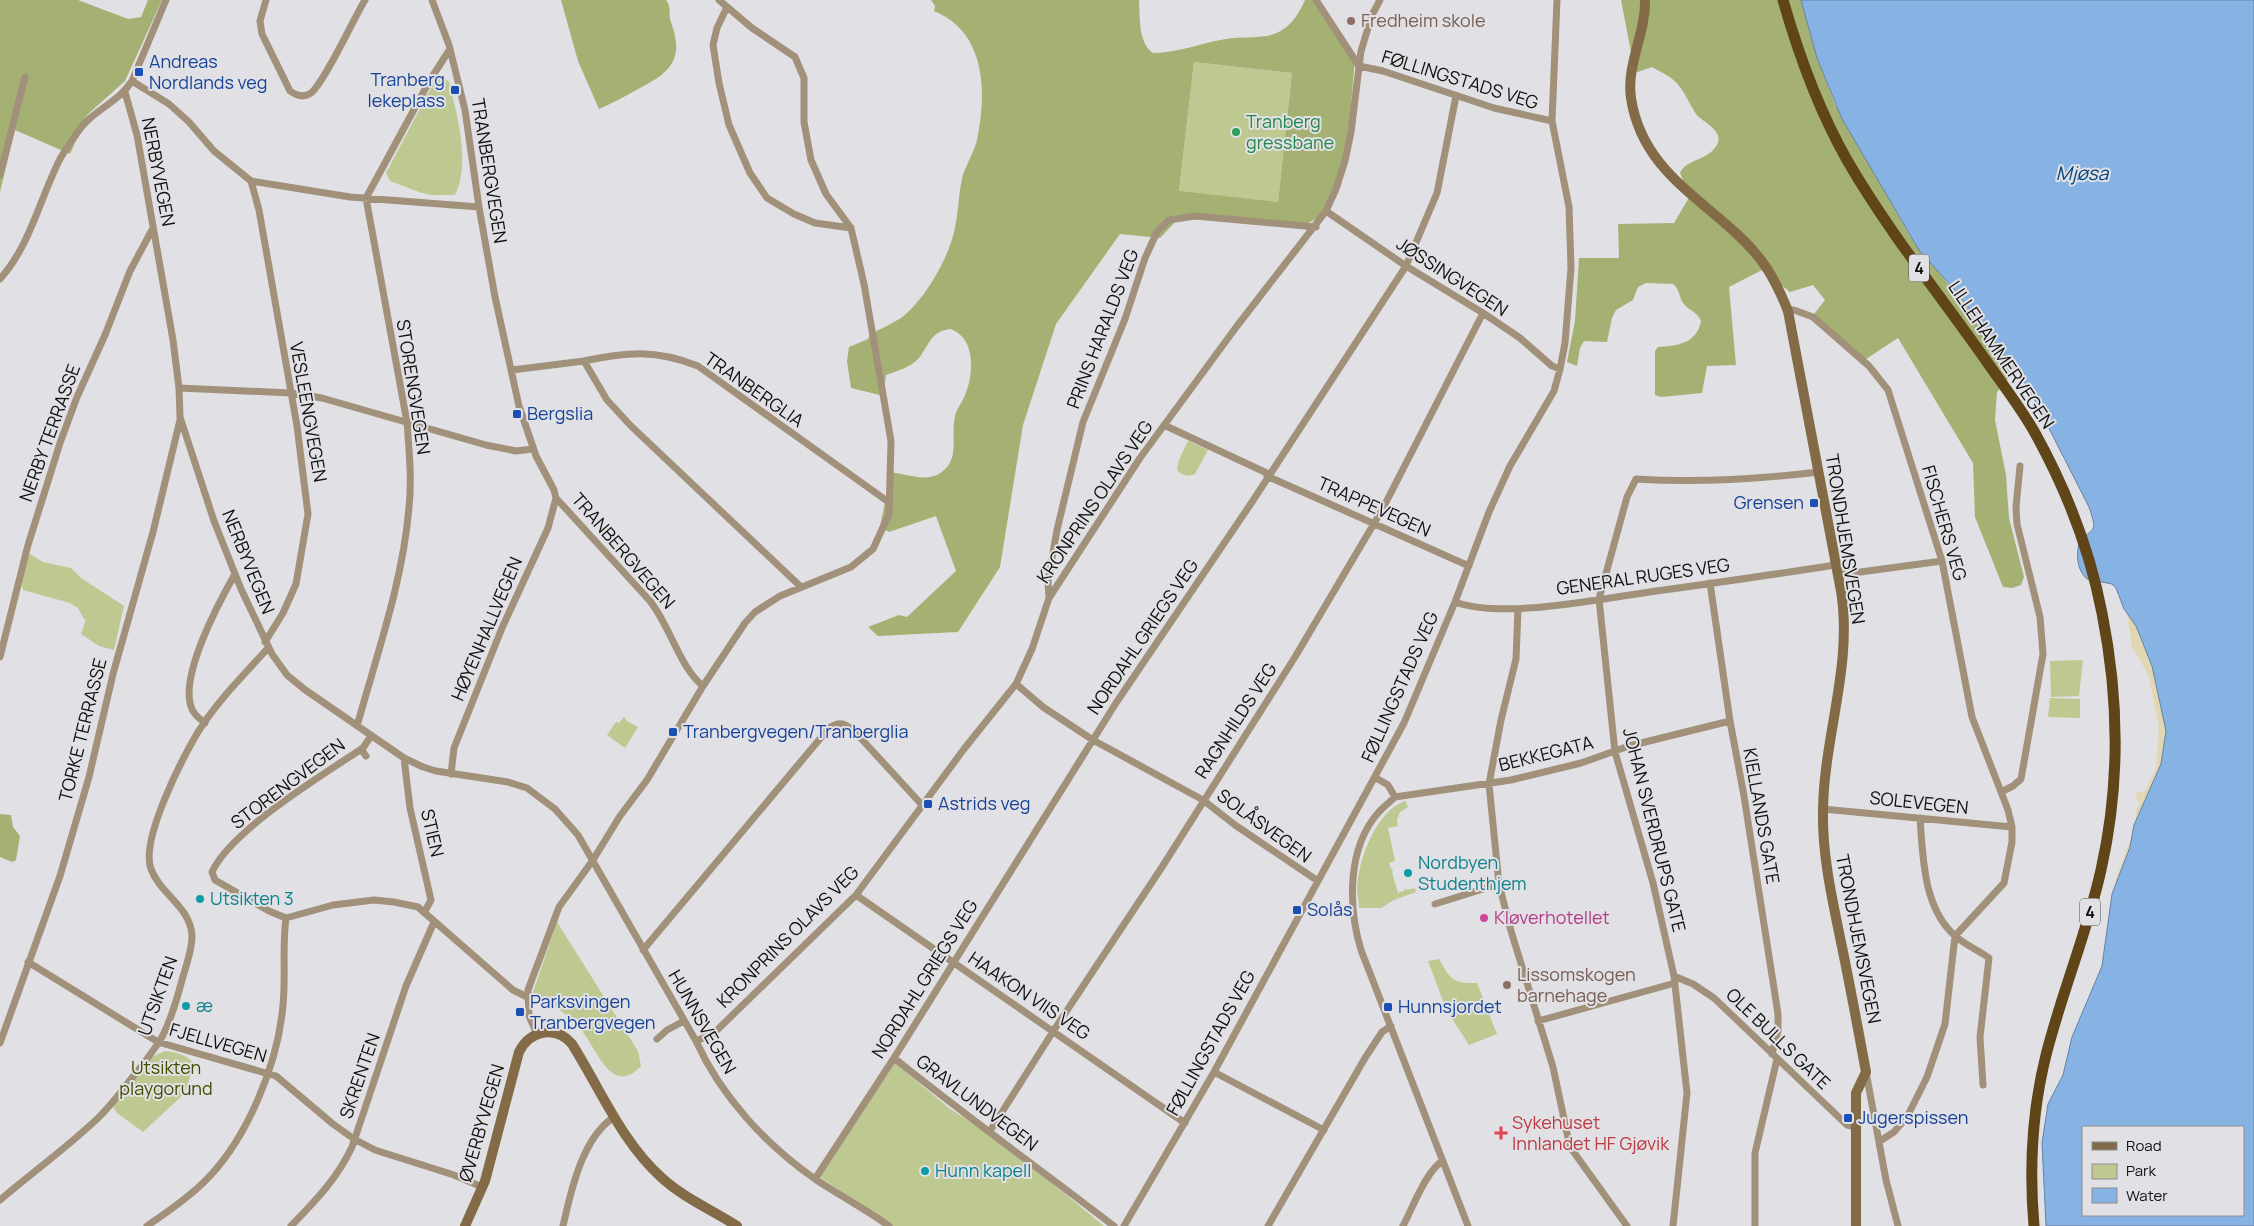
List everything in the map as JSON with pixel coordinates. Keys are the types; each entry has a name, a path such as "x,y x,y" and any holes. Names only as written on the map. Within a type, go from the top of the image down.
{"highway":[{"name":"LILLEHAMMERVEGEN","path":"1783,0 1805,71 1825,118 1847,159 1895,235 2025,418 2052,466 2077,525 2098,594 2108,650 2113,695 2115,741 2112,797 2099,878 2082,941 2046,1054 2038,1095 2031,1171 2034,1226"}],"main road":[{"name":"TRONDHJEMSVEGEN","path":"1645,0 1644,21 1633,70 1631,97 1636,116 1648,146 1663,168 1686,192 1739,236 1758,257 1776,280 1788,311 1844,608 1844,640 1828,751 1823,809 1827,874 1866,1072"},
{"path":"537,1034 552,1032 569,1040 636,1151 663,1179 686,1196 737,1226"},
{"name":"ØVERBYVEGEN","path":"465,1226 482,1187 519,1052 528,1039 537,1034"},
{"path":"1856,1226 1856,1093 1866,1072"}],"street":[{"path":"0,278 21,248 61,158 80,130 98,110 125,92 132,81 166,0"},
{"path":"266,0 260,21 262,34 290,91 295,95 305,96 313,92 365,0"},
{"name":"TRANBERGVEGEN","path":"432,0 450,49 465,110 479,207 501,327 519,406 533,449 554,490 556,498 661,614 693,678 703,686"},
{"path":"537,1034 530,1016 527,997 529,984 560,907 620,816 647,780 703,686 745,623 755,612 780,596 800,586 851,567 873,549 889,514 890,441 867,301 851,228 826,194 811,160 804,122 804,78 795,57 752,28 719,0"},
{"path":"1316,0 1359,66"},
{"name":"KRONPRINS OLAVS VEG","path":"696,1041 713,1034 856,895 924,806 964,749 1016,684 1032,649 1049,598 1104,512 1164,425 1237,326 1316,227 1326,211 1336,189 1345,161 1351,132 1359,66 1372,15 1380,0"},
{"name":"FØLLINGSTADS VEG","path":"1124,1226 1214,1072 1376,778 1425,677 1500,487 1549,399 1560,369 1568,316 1572,242 1569,207 1552,121 1557,0"},
{"path":"727,7 717,28 713,45 719,83 729,125 750,173 767,198 794,214 814,223 851,228"},
{"path":"366,198 430,80 450,49"},
{"name":"FØLLINGSTADS VEG","path":"1359,66 1502,110 1552,121"},
{"path":"0,175 25,77"},
{"path":"132,81 169,104 190,122 214,151 252,181 350,197 479,207"},
{"name":"NERBYVEGEN","path":"125,92 137,135 173,340 179,388 180,420 212,517 267,645 288,675 330,708 404,758 423,768 508,782 526,788 540,796 555,809 578,835 592,860"},
{"name":"NORDAHL GRIEGS VEG","path":"815,1179 894,1058 1093,740 1406,266 1437,193 1456,96"},
{"name":"VESLEENGVEGEN","path":"151,869 148,852 162,806 198,733 221,701 267,645 296,584 308,514 306,486 291,392 259,210 252,181"},
{"name":"STORENGVEGEN","path":"357,726 396,587 404,550 410,505 410,460 407,422 366,198"},
{"name":"JØSSINGVEGEN","path":"1326,211 1406,266 1483,313 1520,338 1552,366 1560,369"},
{"name":"PRINS HARALDS VEG","path":"1049,598 1048,581 1057,530 1083,422 1125,319 1156,232 1169,220 1195,216 1316,227"},
{"name":"NERBY TERRASSE","path":"0,657 28,545 60,443 77,397 105,335 130,271 153,228"},
{"name":"FISCHERS VEG","path":"1788,311 1794,310 1813,317 1848,345 1869,366 1888,390 1942,561 1972,718 2001,792 2012,827"},
{"name":"RAGNHILDS VEG","path":"990,1131 1295,658 1374,523 1483,313"},
{"name":"TRANBERGLIA","path":"512,370 584,362 615,355 646,353 676,358 698,366 890,503"},
{"path":"584,362 608,400 631,426 800,586"},
{"path":"179,388 291,392 322,398 491,446 516,451 533,449"},
{"name":"TORKE TERRASSE","path":"0,1043 60,876 89,777 113,674 158,514 180,420"},
{"name":"TRAPPEVEGEN","path":"1164,425 1268,475 1469,566"},
{"path":"2001,792 2013,786 2021,779 2043,654 2040,617 2017,524 2016,507 2020,466"},
{"name":"JOHAN SVERDRUPS GATE","path":"1673,1226 1687,1093 1675,979 1653,883 1615,752 1599,599 1626,497 1636,479 1662,481 1713,480 1819,472"},
{"name":"HØYENHALLVEGEN","path":"451,774 454,748 502,628 548,528 556,498"},
{"path":"1838,575 1942,561"},
{"name":"GENERAL RUGES VEG","path":"1455,602 1468,606 1518,608 1599,599 1835,565"},
{"path":"205,723 192,709 189,696 192,676 199,649 218,605 235,574"},
{"name":"KIELLANDS GATE","path":"1710,583 1730,721 1744,796 1778,1014 1775,1056 1755,1153 1755,1226"},
{"path":"1518,608 1516,659 1501,720 1489,784 1499,884 1553,1067 1570,1147 1627,1226"},
{"name":"SOLÅSVEGEN","path":"1016,684 1044,707 1093,740 1203,800 1235,825 1318,881"},
{"name":"BEKKEGATA","path":"1396,797 1489,784 1529,776 1615,752 1629,746 1730,721"},
{"path":"643,950 829,728 836,724 846,724 856,733 924,806"},
{"name":"STORENGVEGEN","path":"286,918 263,908 215,880 212,872 222,856 276,808 361,749 371,736"},
{"path":"361,749 366,756"},
{"name":"STIEN","path":"404,758 410,808 431,900 424,913"},
{"path":"1376,778 1388,785 1396,797 1378,812 1362,840 1351,888 1357,936 1468,1226"},
{"name":"SOLEVEGEN","path":"1823,809 2012,827"},
{"path":"1920,818 1924,869 1932,903 1941,920 1955,936 1989,958 1980,1037 1983,1085"},
{"path":"1880,1141 1894,1132 1907,1117 1934,1060 1945,1024 1955,936 2004,883 2012,842 2012,827"},
{"name":"HUNNSVEGEN","path":"592,860 696,1041 708,1068 746,1117 783,1155 815,1179 889,1226"},
{"name":"UTSIKTEN","path":"0,1200 96,1120 115,1100 158,1042 178,992 190,953 192,937 190,924 185,914 151,869"},
{"path":"1435,904 1499,884"},
{"name":"HAAKON VIIS VEG","path":"856,895 953,963 1054,1030 1185,1123"},
{"path":"147,1226 188,1196 217,1168 237,1140 268,1072 278,1035 283,1005 286,918 332,905 374,900 418,907 513,990 527,997"},
{"name":"SKRENTEN","path":"291,1226 332,1182 343,1166 406,986 434,922"},
{"name":"FJELLVEGEN","path":"28,962 158,1042 212,1059 268,1072 276,1076 354,1139 375,1150 454,1175 482,1187"},
{"path":"1538,1021 1675,979"},
{"name":"OLE BULLS GATE","path":"1675,979 1694,984 1714,998 1847,1125 1856,1127"},
{"path":"657,1039 667,1030 684,1021"},
{"path":"1268,1226 1382,1032 1391,1026"},
{"name":"GRAVLUNDVEGEN","path":"894,1058 946,1100 990,1131 1114,1226"},
{"path":"1214,1072 1324,1130"},
{"name":"TRONDHJEMSVEGEN","path":"1866,1072 1890,1198 1898,1226"},
{"path":"564,1226 575,1179 582,1159 600,1127 614,1117"},
{"path":"1404,1226 1431,1173 1443,1161"}],"green space":[{"path":"0,0 78,0 128,19 141,17 148,0 162,0 125,81 87,115 70,154 15,130 0,192"},
{"path":"561,0 666,0 669,5 676,45 672,62 667,70 651,82 599,109 578,61"},
{"path":"931,0 1139,0 1142,36 1148,49 1153,53 1173,51 1240,37 1260,37 1273,34 1285,28 1291,22 1305,0 1317,0 1355,58 1348,141 1330,210 1302,227 1179,218 1160,238 1120,234 1056,324 1023,425 1000,567 958,632 878,636 868,627 899,615 907,617 956,571 936,516 889,532 880,527 891,472 932,477 945,470 950,463 954,449 955,416 965,395 970,377 971,357 965,340 958,333 950,329 938,333 931,339 916,361 886,375 884,390 880,395 851,388 847,361 849,347 868,339 870,334 901,318 910,311 941,267 956,225 963,175 977,140 982,103 982,84 979,65 973,48 964,33 951,21 934,11 935,6","holes":["1194,62 1292,73 1278,202 1179,191"]},
{"path":"1621,0 1801,0 1817,58 1835,104 1910,236 2016,369 1997,392 1995,420 2006,475 2009,518 2024,577 2021,585 2012,588 2003,587 1975,517 1973,463 1898,338 1866,359 1811,318 1825,300 1813,285 1790,292 1762,270 1729,287 1736,365 1707,366 1702,393 1661,397 1655,395 1655,351 1658,347 1673,346 1691,339 1699,328 1701,321 1698,315 1683,303 1677,288 1673,284 1646,283 1638,287 1633,300 1616,310 1612,318 1607,342 1584,341 1580,348 1577,366 1567,362 1575,321 1579,258 1619,258 1618,224 1674,223 1690,196 1680,173 1691,162 1710,153 1718,143 1719,138 1713,128 1696,114 1674,80 1652,67 1635,73"},
{"name":"Tranberg gressbane","path":"1194,62 1292,73 1278,202 1179,192"},
{"path":"442,75 449,82 461,139 462,168 460,182 455,195 431,195 419,192 390,181 386,173 435,80 438,76"},
{"path":"1188,441 1208,450 1195,474 1188,476 1181,474 1177,470 1179,460"},
{"path":"30,554 43,562 71,568 81,578 124,606 114,650 99,646 81,634 86,619 84,619 78,608 70,603 23,590 22,576"},
{"path":"2083,660 2079,696 2051,697 2050,661"},
{"path":"2050,698 2080,699 2080,718 2048,717"},
{"path":"624,717 627,721 638,727 625,748 607,735 616,722 619,723"},
{"path":"1405,801 1408,807 1400,812 1397,820 1398,826 1388,828 1395,861 1389,863 1391,869 1393,869 1392,872 1398,893 1404,891 1405,888 1406,890 1415,888 1416,892 1394,900 1381,908 1359,908 1358,877 1370,838 1385,815 1395,806"},
{"path":"0,814 11,815 13,827 20,836 16,860 12,862 0,857"},
{"path":"557,922 638,1051 641,1066 631,1074 622,1076 614,1074 600,1059 582,1031 571,1020 553,1005 532,995"},
{"path":"1439,959 1449,975 1457,981 1477,983 1497,1034 1469,1045 1446,1009 1428,961"},
{"name":"Utsikten playgorund","path":"165,1051 185,1056 194,1064 185,1093 143,1132 117,1113 113,1107 152,1057"},
{"path":"895,1063 950,1109 994,1136 1104,1226 893,1226 820,1177"}],"sand":[{"path":"2127,613 2145,639 2174,739 2113,895 2116,878 2136,825 2136,810 2140,803 2136,799 2136,794 2141,791 2144,793 2156,768 2159,726 2148,674 2132,647"}],"water":[{"name":"Mjøsa","path":"1801,0 2254,0 2254,1226 2046,1226 2042,1143 2048,1104 2063,1075 2072,1037 2102,966 2112,894 2130,847 2134,825 2161,764 2166,731 2152,666 2136,626 2124,609 2116,588 2112,584 2087,579 2079,567 2079,544 2093,529 2092,516 2033,397 2016,369 1953,288 1919,250 1842,119 1817,58"}],"place":[{"name":"Fredheim skole","path":"1351,21"},
{"name":"Andreas Nordlands veg","path":"139,72"},
{"name":"Tranberg lekeplass","path":"455,90"},
{"name":"Tranberg gressbane","path":"1236,132"},
{"name":"Bergslia","path":"517,414"},
{"name":"Grensen","path":"1814,503"},
{"name":"Tranbergvegen/Tranberglia","path":"673,732"},
{"name":"Astrids veg","path":"928,804"},
{"name":"Nordbyen Studenthjem","path":"1408,873"},
{"name":"Utsikten 3","path":"200,899"},
{"name":"Solås","path":"1297,910"},
{"name":"Kløverhotellet","path":"1484,918"},
{"name":"Lissomskogen barnehage","path":"1507,985"},
{"name":"æ","path":"186,1006"},
{"name":"Hunnsjordet","path":"1388,1007"},
{"name":"Parksvingen Tranbergvegen","path":"520,1012"},
{"name":"Jugerspissen","path":"1848,1118"},
{"name":"Sykehuset Innlandet HF Gjøvik","path":"1501,1133"},
{"name":"Hunn kapell","path":"925,1171"}]}
